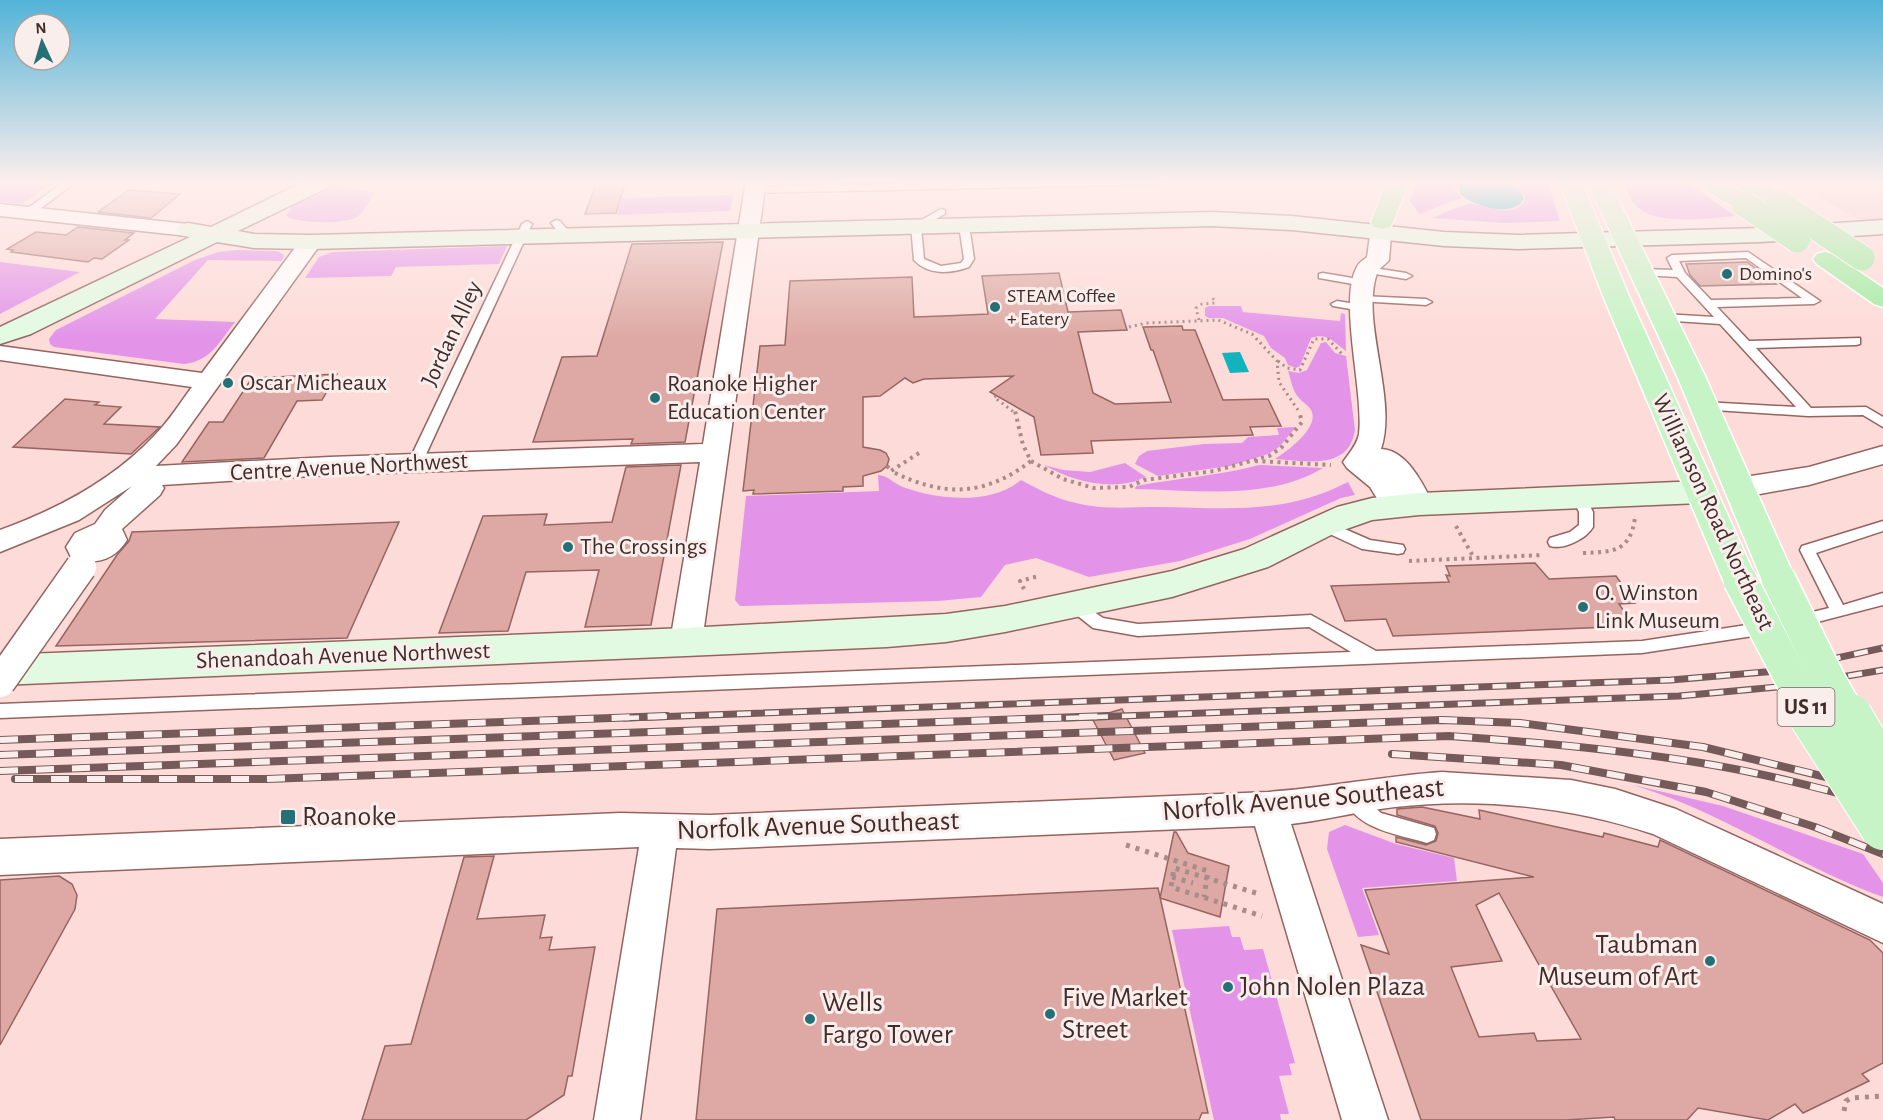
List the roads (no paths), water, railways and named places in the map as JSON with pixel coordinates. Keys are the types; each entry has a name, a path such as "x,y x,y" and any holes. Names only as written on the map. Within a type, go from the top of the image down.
{"highway":[{"path":"1794,233 1883,299"},
{"path":"1825,233 1883,272"}],"main road":[{"path":"0,326 80,282 181,233"},
{"path":"0,336 22,328 216,233"},
{"path":"228,233 254,241 311,242 466,233"},
{"path":"1418,233 1482,241 1635,233"},
{"path":"1624,234 1699,237 1791,233"},
{"name":"Williamson Road Northeast","path":"1624,234 1704,406 1778,578 1829,681 1883,773"},
{"name":"Williamson Road Northeast","path":"1591,235 1700,492 1740,580 1815,724 1883,828"},
{"name":"Shenandoah Avenue Northwest","path":"0,670 686,642 887,633 946,628 1134,593 1215,572 1265,555 1348,515 1408,505 1700,492"}],"street":[{"path":"686,642 749,233"},
{"path":"1372,233 1359,257 1364,286 1372,435 1355,457 1375,472 1408,505"},
{"path":"0,682 167,439 311,242"},
{"path":"0,353 208,382"},
{"name":"Centre Avenue Northwest","path":"139,482 415,463 714,453"},
{"path":"1738,488 1809,476 1883,455"},
{"path":"0,541 58,519 105,493 139,482"},
{"name":"Norfolk Avenue Southeast","path":"0,857 620,831 710,832 1268,809 1328,804 1394,791 1442,788 1504,790 1571,796 1615,805 1663,821 1883,924"},
{"path":"1268,809 1365,1120"},
{"path":"617,1120 660,831"}],"lane":[{"name":"Jordan Alley","path":"415,463 522,233"},
{"path":"917,233 919,260 925,265 945,270 965,265 969,259 965,233"},
{"path":"1699,237 1722,256"},
{"path":"1708,304 1814,301 1748,255 1672,258 1680,274 1808,412"},
{"path":"1642,272 1680,274"},
{"path":"1323,276 1426,302"},
{"path":"1337,304 1364,286 1406,276"},
{"path":"1664,318 1725,321"},
{"path":"1747,345 1856,341"},
{"path":"1704,406 1808,412 1866,411 1883,423"},
{"path":"1555,548 1586,527 1586,512 1579,497"},
{"path":"1324,525 1367,545 1401,556"},
{"path":"1839,612 1807,550 1883,526"},
{"path":"0,711 1642,647 1728,635 1839,612 1883,599"},
{"path":"1075,605 1099,624 1138,630 1311,621 1375,657"},
{"path":"1353,799 1375,820 1427,834"}],"water":[{"path":"1240,352 1249,372 1230,373 1222,353"}],"railway":[{"path":"625,718 1671,680 1777,671 1883,648"},
{"path":"1066,718 1679,696 1788,686 1883,670"},
{"path":"0,740 667,716"},
{"path":"0,755 1108,716"},
{"path":"0,771 1442,720 1520,723 1703,747 1883,791"},
{"path":"15,779 267,779 1449,736 1581,747 1680,760 1778,778 1883,805"},
{"path":"1392,754 1561,765 1706,792 1815,827 1883,854"}],"place":[{"name":"Domino's","path":"1727,274"},
{"name":"STEAM Coffee + Eatery","path":"995,307"},
{"name":"Oscar Micheaux","path":"228,383"},
{"name":"Roanoke Higher Education Center","path":"655,398"},
{"name":"The Crossings","path":"568,547"},
{"name":"O. Winston Link Museum","path":"1583,607"},
{"name":"Roanoke","path":"288,817"},
{"name":"Taubman Museum of Art","path":"1710,961"},
{"name":"John Nolen Plaza","path":"1228,987"},
{"name":"Five Market Street","path":"1050,1014"},
{"name":"Wells Fargo Tower","path":"810,1019"}]}
